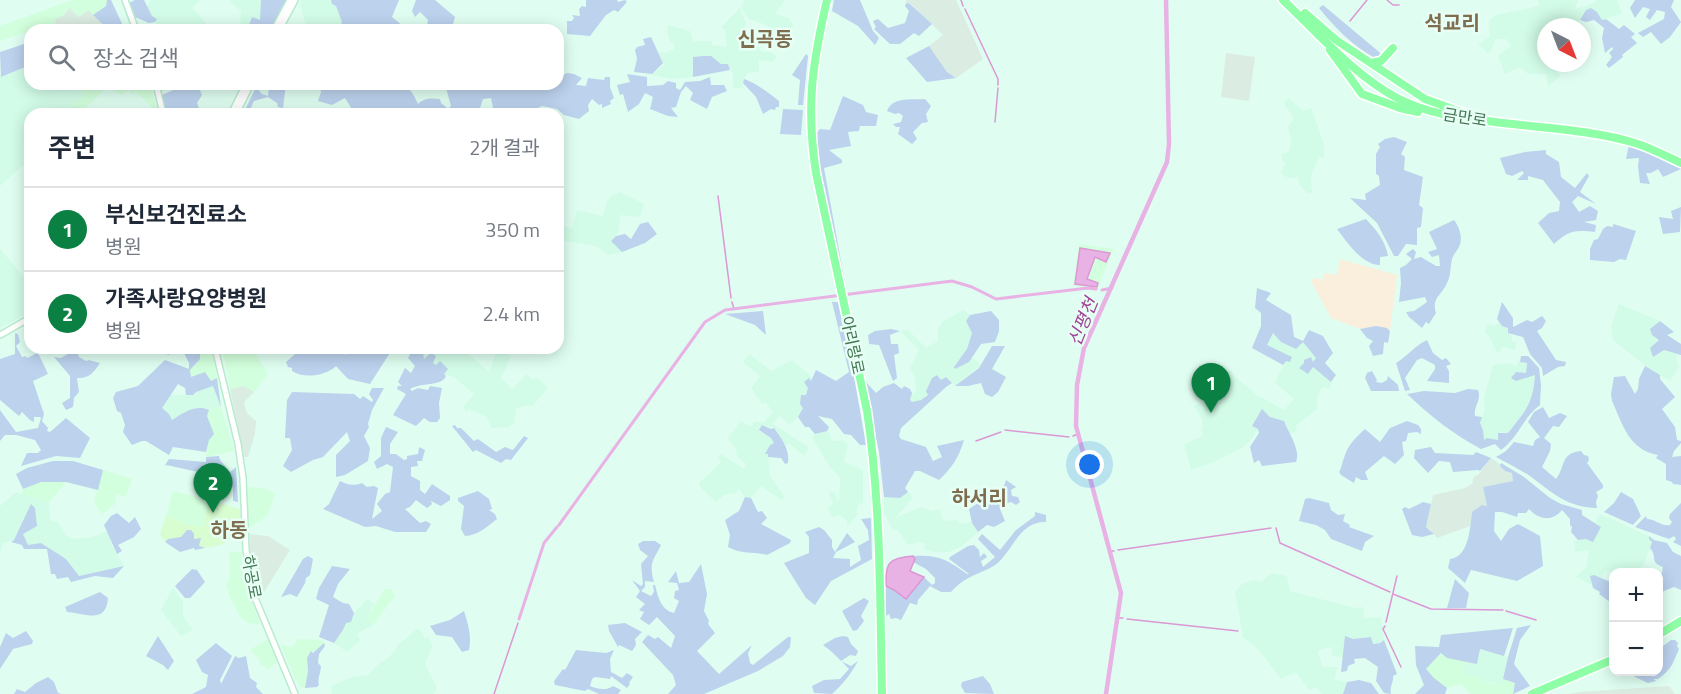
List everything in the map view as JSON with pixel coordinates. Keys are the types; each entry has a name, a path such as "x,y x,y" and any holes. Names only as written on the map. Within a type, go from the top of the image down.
{"highway":[{"name":"아리랑로","path":"825,0 813,44 806,114 811,159 867,411 874,464 881,694"},
{"name":"금만로","path":"1283,0 1303,15"},
{"name":"금만로","path":"1290,0 1366,76 1377,85 1414,106 1436,113 1616,139 1681,161"},
{"path":"1303,15 1425,99 1464,116"},
{"path":"1303,15 1362,94 1400,108 1440,116 1464,116"},
{"path":"1371,63 1380,61 1393,48 1385,66 1386,74"},
{"path":"1664,633 1681,621"},
{"path":"1664,633 1681,627"},
{"path":"1532,694 1609,661"},
{"path":"1544,694 1609,666"}],"main road":[{"path":"125,0 134,24"},
{"path":"280,24 290,0"},
{"path":"281,24 295,0"},
{"path":"157,90 162,108"},
{"path":"233,108 245,90"},
{"path":"239,108 246,90"},
{"path":"0,333 24,319"},
{"name":"하공로","path":"216,354 238,444 243,478 246,550 255,598 295,694"}],"shaded area":[{"path":"72,0 107,0 106,6 93,15 88,10 79,17 68,8 58,24 24,24 24,33 0,41 0,26"},
{"path":"107,0 111,0 122,24 103,24 93,15 106,6"},
{"path":"144,0 152,16 157,19 155,22 149,23 135,17 129,3"},
{"path":"151,0 200,0 192,8 207,24 157,24 147,6"},
{"path":"231,0 261,0 260,21 252,17 249,24 240,24 241,11 231,3"},
{"path":"261,0 287,0 275,24 249,24 252,17 260,20"},
{"path":"301,0 331,0 342,22 341,24 305,24"},
{"path":"331,0 399,0 392,17 401,24 341,24 336,6"},
{"path":"416,0 435,0 455,17 453,24 427,24 428,20 420,12 415,17 412,11"},
{"path":"586,0 617,0 618,2 625,0 627,2 618,12 614,10 606,15 590,36 567,34 567,21 572,21 574,18 572,15 580,16 579,9 582,6 586,7"},
{"path":"744,0 784,0 782,8 781,5 776,13 772,13 789,18 794,25 778,38 767,25 749,19 741,8 746,22 744,30 749,35 745,40 751,48 756,44 762,52 769,51 777,57 773,62 759,60 759,72 748,73 742,89 733,87 733,74 728,64 721,64 703,56 693,57 693,77 671,79 651,75 664,65 659,52 667,53 669,50 674,50 674,44 670,42 667,31 668,25 690,31 693,41 712,41 712,45 727,47 725,30 721,27 741,7"},
{"path":"834,0 860,0 873,31 879,38 875,45 858,26 832,11"},
{"path":"906,0 956,0 983,59 956,78 947,72 929,46 943,35 911,4 906,3"},
{"path":"1538,0 1578,0 1575,9 1592,4 1597,0 1617,0 1622,13 1602,20 1597,12 1586,10 1581,18 1537,18 1537,72 1558,72 1560,76 1548,87 1546,74 1528,74 1519,67 1505,74 1498,56 1511,46 1506,39 1496,39 1489,54 1478,44 1490,37 1489,20 1496,15 1539,6"},
{"path":"1635,0 1674,0 1671,7 1681,22 1670,37 1661,44 1651,32 1643,37 1638,33 1664,19 1665,12 1657,10 1650,20 1646,17 1650,9 1643,7 1635,18 1630,8"},
{"path":"906,3 932,24 919,36 914,33 900,44 890,44 874,29 876,27 873,21 878,19 888,28 905,23 909,11 905,6"},
{"path":"1323,5 1382,55 1375,58 1352,42 1319,8"},
{"path":"69,8 79,17 88,10 103,24 56,24 55,19 63,16"},
{"path":"1591,8 1602,20 1606,19 1619,29 1624,25 1635,34 1631,37 1637,43 1609,68 1606,65 1612,57 1609,53 1613,49 1612,47 1605,53 1602,38 1604,28 1594,20 1591,21 1591,18 1581,18 1586,10"},
{"path":"651,37 663,63 652,74 634,72 637,59 635,50 645,45 643,39"},
{"path":"24,44 24,67 1,77 0,52"},
{"path":"929,46 947,72 956,78 927,82 906,58"},
{"path":"1226,53 1255,57 1249,101 1221,97"},
{"path":"806,54 808,56 803,105 798,105 800,80 792,75"},
{"path":"711,56 721,64 728,64 730,70 693,77 693,57"},
{"path":"24,68 24,90 77,90 85,94 70,108 24,108 24,164 0,186 0,74 2,77"},
{"path":"564,74 574,74 582,78 576,85 586,86 588,78 604,80 605,77 610,77 610,87 614,98 610,101 611,104 602,108 602,104 599,105 592,99 588,105 589,111 579,119 564,115 564,108 542,106 538,108 493,108 491,98 483,99 480,108 449,108 451,106 447,90 564,90"},
{"path":"627,74 647,77 647,86 663,85 668,81 676,83 676,88 680,90 685,82 700,81 710,77 711,85 724,85 727,91 712,97 707,109 690,100 693,93 686,86 681,92 676,107 671,108 678,117 650,109 653,97 645,93 639,104 628,112 623,94 620,95 617,85 630,82"},
{"path":"744,79 779,101 779,107 763,114 756,97 743,83"},
{"path":"78,90 105,90 85,108 70,108 85,94"},
{"path":"113,90 129,90 120,95"},
{"path":"129,90 152,90 156,108 153,108 135,91 133,95"},
{"path":"173,90 200,90 202,95 197,103 199,108 164,108 162,95"},
{"path":"255,90 268,96 268,90 285,90 283,108 278,107 277,103 268,97 254,101 251,108 246,108"},
{"path":"321,90 410,90 418,104 428,99 440,99 447,108 351,108 345,98 332,105 318,101"},
{"path":"843,96 863,105 866,112 878,115 876,126 860,126 859,131 848,132 851,146 829,150 842,160 842,163 824,168 845,283 843,283 817,163 815,135 820,129 830,130"},
{"path":"1288,98 1303,111 1311,108 1324,144 1324,157 1320,157 1317,161 1311,176 1312,192 1309,194 1300,186 1298,177 1288,178 1281,173 1285,163 1282,161 1282,154 1289,152 1291,142 1288,127 1294,118 1284,104"},
{"path":"925,99 931,106 926,114 928,122 922,123 913,132 917,139 912,144 898,134 900,127 893,124 901,122 903,116 887,111 898,101"},
{"path":"783,109 803,110 801,135 780,134"},
{"path":"1394,137 1407,142 1401,154 1405,157 1404,170 1423,177 1419,205 1423,208 1421,227 1417,228 1417,245 1406,244 1398,256 1394,256 1377,223 1350,198 1366,200 1365,194 1380,185 1379,176 1376,174 1376,154 1380,147 1378,144"},
{"path":"1629,145 1661,156 1660,158 1679,165 1681,169 1663,177 1658,169 1646,173 1650,184 1640,183 1639,158 1626,159"},
{"path":"1546,150 1546,154 1559,162 1561,177 1575,188 1587,173 1589,176 1580,192 1596,204 1578,196 1572,202 1579,212 1590,206 1598,211 1596,220 1584,222 1596,225 1595,232 1573,232 1554,244 1538,223 1549,213 1559,211 1560,202 1543,180 1528,176 1528,180 1517,180 1524,173 1522,171 1512,176 1506,174 1500,158"},
{"path":"620,192 644,204 640,217 621,215 618,233 611,241 622,252 609,255 596,246 564,241 564,226 572,228 577,210 603,216 607,201 611,196"},
{"path":"1681,207 1680,232 1663,234 1659,217 1673,219 1671,211"},
{"path":"1366,219 1380,236 1387,250 1388,256 1380,257 1380,265 1361,257 1337,229"},
{"path":"1454,220 1460,233 1460,244 1452,259 1445,287 1436,300 1436,313 1429,324 1426,322 1422,328 1406,312 1414,311 1427,302 1425,297 1399,302 1400,268 1412,259 1406,254 1413,249 1416,252 1414,259 1421,257 1440,266 1439,255 1432,257 1428,252 1437,249 1429,232"},
{"path":"648,222 657,234 645,243 622,252 611,241 616,236 625,234 631,239 640,224"},
{"path":"1613,224 1636,231 1626,260 1620,259 1614,262 1590,260 1590,249 1594,240 1598,239 1603,229 1607,226 1613,227"},
{"path":"1079,244 1114,249 1097,290 1073,285"},
{"path":"1080,248 1110,253 1106,262 1095,257 1087,279 1098,283 1097,287 1075,284"},
{"path":"0,249 24,277 24,315 0,328"},
{"path":"1340,259 1397,275 1390,331 1387,328 1376,326 1360,329 1331,318 1311,281 1316,277 1321,281 1325,273 1337,275"},
{"path":"1257,288 1271,293 1266,300 1291,315 1294,337 1303,341 1309,330 1323,336 1333,353 1325,363 1336,375 1331,382 1313,367 1308,374 1299,368 1304,360 1311,357 1313,362 1316,358 1303,342 1296,349 1281,342 1273,333 1267,345 1292,357 1290,362 1286,361 1283,365 1252,348 1261,326 1261,313 1255,308"},
{"path":"832,302 838,302 866,445 860,445 851,435 844,434 832,419 818,416 829,427 827,431 815,434 809,427 805,427 798,417 803,408 800,404 801,395 806,395 808,388 804,382 809,378 811,381 816,370 836,381 849,372"},
{"path":"1502,302 1513,318 1513,327 1527,320 1532,322 1542,316 1546,321 1537,331 1556,360 1566,362 1565,366 1558,367 1543,376 1542,368 1530,354 1523,337 1508,333 1508,328 1502,326 1497,319"},
{"path":"1619,304 1660,321 1650,329 1659,340 1656,345 1659,352 1664,350 1679,355 1676,357 1679,367 1670,381 1651,370 1613,340 1611,326"},
{"path":"963,310 970,315 966,321 972,332 967,349 955,369 973,358 981,365 955,386 946,377 941,380 938,375 932,378 929,394 921,400 910,401 911,395 916,391 914,374 910,368 919,350 900,331 908,330 926,348 938,341 938,330 942,322"},
{"path":"763,311 766,335 755,325 725,314"},
{"path":"991,311 999,320 999,331 995,342 981,344 969,362 955,369 954,367 967,349 972,333 966,321 970,315"},
{"path":"1660,321 1674,332 1667,335 1681,344 1681,355 1664,350 1653,357 1650,348 1659,340 1652,335 1650,329"},
{"path":"1499,322 1508,328 1512,341 1516,342 1515,350 1502,347 1498,354 1485,333 1487,324 1495,326"},
{"path":"1376,326 1387,328 1390,331 1388,343 1384,342 1383,354 1373,356 1369,346 1373,341 1367,338 1360,329"},
{"path":"891,329 900,331 890,335 891,344 898,344 899,353 894,355 897,378 893,381 879,345 869,344 868,335 875,331"},
{"path":"1273,332 1281,342 1302,341 1306,344 1316,358 1313,367 1331,382 1330,388 1322,387 1317,398 1319,407 1296,426 1297,431 1289,434 1284,421 1270,417 1258,418 1252,426 1258,429 1243,447 1214,462 1191,470 1184,444 1203,436 1201,428 1203,421 1194,406 1205,401 1202,392 1204,376 1231,370 1233,375 1257,395 1284,410 1294,399 1275,383 1286,360 1266,345"},
{"path":"15,333 18,334 20,342 16,346 22,357 27,358 38,354 48,374 33,381 44,414 42,421 48,428 47,431 50,432 66,418 90,438 80,458 56,456 21,466 27,453 38,453 41,450 35,440 16,435 5,435 0,441 0,410 16,432 38,428 41,418 34,417 34,422 22,412 19,416 0,400 0,359 15,354"},
{"path":"1427,340 1433,353 1442,360 1446,358 1451,364 1446,366 1449,371 1449,383 1427,381 1435,365 1422,358 1417,360 1405,378 1410,390 1405,391 1396,363"},
{"path":"992,346 1005,346 992,369 1006,377 998,392 992,397 985,394 981,383 955,386 979,368"},
{"path":"68,354 78,354 86,361 100,363 90,375 77,378 79,392 74,398 73,407 66,410 62,403 70,398 70,376 54,357 61,358"},
{"path":"184,354 200,354 200,359 190,370 191,377 205,372 211,381 217,378 221,407 213,386 193,395 186,395 185,388 178,384 162,408 172,420 194,409 209,410 207,416 214,434 209,440 206,452 173,447 169,455 146,441 132,445 123,432 125,425 113,398 116,392 138,386 165,360 189,369"},
{"path":"200,354 212,354 217,378 211,382 191,378 189,369 195,366"},
{"path":"223,354 256,354 268,374 254,392 244,386 230,389"},
{"path":"295,354 389,354 370,384 348,379 336,366 321,374 308,376 292,371 286,362"},
{"path":"410,354 423,354 424,359 433,354 436,356 433,363 436,365 440,361 448,369 444,374 446,376 440,382 410,389 412,391 418,388 428,390 430,386 442,388 439,403 440,418 437,422 430,422 424,418 416,426 393,415 406,394 397,389 398,386 402,386 398,382 405,368 411,373 415,366 408,358"},
{"path":"423,354 431,354 424,360"},
{"path":"431,354 469,354 489,372 496,354 508,354 511,357 501,378 512,389 527,374 532,379 538,378 548,388 532,407 529,405 516,408 514,423 509,427 492,428 486,417 469,409 466,412 463,407 474,394 454,377 444,374 432,362 435,356"},
{"path":"749,354 771,371 792,360 812,377 798,417 789,424 779,416 773,424 809,449 804,456 789,443 786,446 774,428 763,425 759,431 772,438 774,444 770,445 766,454 768,454 770,476 785,497 781,500 761,486 751,498 745,497 738,488 736,493 724,495 716,502 700,487 699,483 721,462 718,456 721,454 744,469 746,464 737,456 735,447 728,439 730,435 741,421 749,426 753,425 753,422 764,422 773,412 766,403 762,404 751,388 760,376 743,362"},
{"path":"1521,356 1528,356 1539,368 1540,405 1501,450 1495,444 1481,449 1442,424 1407,394 1424,391 1455,393 1468,389 1478,390 1475,416 1482,417 1480,423 1484,440 1487,438 1498,440 1498,433 1508,433 1520,418 1528,406 1532,393 1535,375 1516,381 1511,378 1516,372 1526,373 1527,363 1520,362"},
{"path":"1518,361 1527,363 1526,373 1516,381 1535,374 1533,395 1529,406 1508,433 1500,432 1498,440 1484,441 1480,423 1485,410 1484,398 1493,365 1511,363 1516,367"},
{"path":"1645,366 1660,375 1660,379 1675,397 1662,409 1675,427 1677,440 1681,441 1672,457 1681,456 1681,485 1666,480 1666,464 1656,458 1658,455 1640,448 1628,435 1612,401 1614,377 1625,376 1635,394"},
{"path":"1372,371 1376,382 1382,383 1387,380 1388,376 1398,385 1399,391 1371,391 1365,378 1367,373"},
{"path":"937,375 941,380 946,377 952,383 901,428 899,436 901,439 926,447 933,461 942,457 937,446 964,440 960,452 951,467 939,480 915,471 905,488 908,492 900,498 884,497 879,452 864,383 866,382 876,393 883,387 894,383 902,389 904,386 912,393 910,400 912,402 928,395 926,391 932,378"},
{"path":"213,386 221,407 209,410 204,407 172,420 162,408 170,395 193,395"},
{"path":"244,386 254,392 244,402 247,413 256,421 255,434 248,457 244,457 230,389"},
{"path":"372,388 384,388 372,410 369,427 364,436 370,448 368,461 345,475 336,477 336,455 350,441 347,432 323,457 291,472 283,466 292,450 290,438 285,438 287,400 292,392 354,394 360,399 363,396 372,402 369,394"},
{"path":"221,407 234,451 206,457 210,427 207,416 209,410"},
{"path":"1543,407 1549,418 1560,413 1567,416 1559,427 1553,426 1544,438 1551,444 1542,467 1556,479 1566,457 1570,454 1581,451 1588,456 1587,463 1603,485 1603,488 1596,492 1597,508 1568,502 1530,476 1496,457 1514,442 1533,446 1535,440 1540,437 1528,422 1534,412"},
{"path":"1262,409 1270,417 1284,421 1296,447 1296,462 1262,466 1259,460 1254,463 1250,447 1259,433 1258,429 1252,426"},
{"path":"1407,421 1418,425 1421,434 1408,433 1406,441 1402,442 1404,455 1395,464 1384,456 1365,472 1368,480 1356,477 1354,483 1341,475 1339,472 1347,450 1365,429 1380,442 1390,428"},
{"path":"455,425 474,441 478,439 496,452 505,447 513,450 524,436 528,438 511,460 506,459 501,463 476,450 473,452 452,426"},
{"path":"762,425 774,428 786,448 788,463 785,464 781,458 768,457 768,454 765,454 770,445 774,443 771,438 759,430"},
{"path":"386,427 398,432 390,444 390,454 396,454 404,460 407,456 418,454 419,447 425,450 422,461 417,461 418,466 411,467 411,476 420,481 420,490 425,494 432,484 450,496 450,500 441,506 431,501 432,504 427,508 416,500 405,509 420,523 426,521 431,524 426,532 395,532 376,526 365,527 323,509 329,504 340,481 351,485 362,483 367,487 378,488 372,519 382,511 377,504 385,494 390,492 393,467 387,464 377,469 374,462 381,456 381,438"},
{"path":"828,429 832,441 843,440 848,445 844,462 863,470 863,504 859,503 856,513 859,513 847,526 847,520 838,515 833,517 827,508 833,504 829,493 833,491 839,501 840,478 830,467 812,438 815,434"},
{"path":"1431,447 1435,453 1473,455 1476,452 1491,458 1480,471 1453,472 1450,462 1439,461 1428,473 1414,458 1415,450"},
{"path":"219,456 230,472 236,467 238,502 233,501 233,488 224,473 202,473 165,465 169,459 206,462 206,457"},
{"path":"1491,458 1512,473 1513,481 1483,487 1487,506 1472,512 1470,526 1437,538 1430,529 1426,528 1433,495 1465,488 1472,484 1474,476 1478,475"},
{"path":"53,461 73,461 103,470 98,490 66,482 41,482 23,489 16,474 27,468"},
{"path":"1501,463 1524,477 1550,498 1582,510 1582,515 1601,527 1593,542 1586,539 1578,540 1571,532 1570,519 1562,510 1550,518 1541,517 1529,509 1526,513 1518,513 1517,517 1495,512 1494,531 1501,541 1509,529 1518,524 1540,536 1543,566 1517,581 1471,570 1465,583 1448,568 1450,559 1461,553 1465,547 1472,512 1482,505 1487,506 1483,487 1513,481 1512,473 1505,471 1500,466"},
{"path":"103,470 132,479 126,497 116,494 115,504 102,514 94,502"},
{"path":"1006,480 1016,487 1011,490 1012,496 1018,497 1020,502 1016,505 1011,502 1002,505 1000,509 1005,521 994,527 987,525 978,532 972,523 969,509 978,503 977,499 999,491"},
{"path":"41,482 66,482 49,502 22,494 23,489"},
{"path":"248,487 264,488 275,493 268,515 248,529"},
{"path":"173,491 210,500 204,527 189,525 166,516"},
{"path":"478,491 489,499 492,509 489,510 495,514 497,519 478,532 465,536 461,529 464,506 458,498"},
{"path":"16,492 49,502 50,519 54,522 57,520 66,535 72,539 92,537 108,531 111,544 124,566 79,576 66,559 41,543 28,545 23,534 32,505 14,540 3,543 0,552 0,506"},
{"path":"908,492 913,498 895,518 920,507 932,511 940,509 943,521 957,520 961,524 971,522 978,532 962,546 949,552 924,549 925,544 919,542 908,545 898,530 893,530 884,514 884,497 900,498"},
{"path":"1621,492 1633,499 1641,516 1633,525 1604,512"},
{"path":"745,497 751,498 758,512 762,511 767,518 761,524 791,540 790,543 767,555 738,551 728,547 730,535 725,520 739,511"},
{"path":"1305,499 1329,503 1331,510 1338,515 1345,514 1343,521 1350,525 1349,527 1374,536 1365,542 1362,551 1331,539 1325,530 1316,525 1299,521"},
{"path":"210,500 240,509 240,532 221,545 205,548 199,546 187,530 181,537 168,539 165,542 160,534 166,516 189,525 203,527"},
{"path":"1423,502 1431,504 1426,527 1434,534 1422,537 1412,535 1402,509 1405,507 1409,509"},
{"path":"1681,503 1681,546 1673,542 1676,539 1674,536 1669,539 1635,527 1646,516 1647,519 1670,525 1672,522 1669,518 1670,514"},
{"path":"31,504 35,508 37,526 23,534 28,545 41,543 66,559 79,576 124,566 113,578 95,576 71,582 68,577 57,579 55,574 51,574 47,549 24,549 22,545 11,542"},
{"path":"1035,512 1046,515 1046,522 1028,527 1004,556 990,568 965,580 951,592 941,592 930,586 918,600 917,605 910,603 901,620 891,619 889,614 883,618 886,586 906,599 924,577 932,585 935,583 935,578 926,569 913,562 915,559 913,556 942,559 969,574 949,559 950,557 974,545 979,550 980,557 984,553 987,557 981,561 983,567 995,557 978,539 982,534 1000,550 1016,530 1035,516"},
{"path":"117,513 129,523 135,517 141,529 134,537 118,545 122,551 117,554 104,525 111,516"},
{"path":"1600,514 1649,536 1652,542 1643,566 1609,568 1609,571 1605,571 1601,578 1590,576 1592,585 1576,577 1586,567 1589,550 1575,552 1574,541 1586,539 1601,527 1595,522"},
{"path":"871,518 872,559 831,581 815,605 806,598 784,563 809,553 809,537 805,532 819,527 832,540 835,552 847,533 855,542 836,552 833,558 850,559 850,567 861,560 858,546 869,540 868,530 861,519"},
{"path":"187,530 191,530 194,539 201,538 199,546 205,548 180,552 165,542 168,539 181,537"},
{"path":"250,534 268,536 290,550 264,592 261,593 250,554"},
{"path":"1649,536 1654,540 1667,543 1673,552 1681,556 1681,590 1674,587 1663,591 1663,567 1655,561 1650,548 1652,542"},
{"path":"643,541 655,541 661,545 652,565 654,582 645,581 645,587 641,591 651,596 654,592 653,585 655,585 661,602 666,609 674,613 679,601 674,598 675,591 679,590 677,583 668,582 676,571 679,583 689,582 701,564 707,594 704,611 709,621 708,624 715,633 697,651 719,674 752,645 748,653 750,663 753,665 788,637 791,637 790,647 783,656 758,671 704,694 668,694 676,685 673,675 642,642 648,635 655,639 658,637 671,648 675,636 657,617 649,625 640,619 644,612 639,610 645,604 636,597 640,591 632,580 641,586 643,584 641,564 648,556 640,550 638,544"},
{"path":"229,552 241,552 243,578 260,624 248,623 240,617 229,595 226,584 230,578"},
{"path":"308,556 313,559 310,575 306,578 297,597 290,594 281,597 303,559"},
{"path":"913,556 915,559 910,571 924,577 906,599 886,586 886,571 894,560"},
{"path":"332,566 350,569 338,584 333,597 349,604 354,613 351,622 346,623 334,643 319,637 329,605 316,599 319,588"},
{"path":"192,569 197,570 205,582 190,598 185,598 175,586"},
{"path":"1271,573 1287,576 1290,591 1356,608 1363,607 1364,618 1381,617 1384,640 1380,643 1373,644 1371,637 1353,639 1343,657 1332,656 1332,647 1321,649 1318,652 1323,667 1338,667 1334,679 1347,682 1343,694 1322,694 1317,687 1309,690 1296,672 1281,679 1258,649 1243,637 1235,592 1242,584 1253,580 1262,582"},
{"path":"1594,575 1609,581 1609,601 1593,588 1590,576"},
{"path":"1455,579 1469,593 1466,608 1447,608"},
{"path":"173,588 183,601 183,616 193,630 181,636 161,610"},
{"path":"385,589 391,589 395,596 373,625 367,617"},
{"path":"100,592 108,598 103,612 99,615 67,612 65,607"},
{"path":"864,598 869,601 861,616 864,621 857,630 853,631 842,611"},
{"path":"367,599 374,604 367,617 373,625 357,634 360,640 347,652 334,643 346,622 353,618 354,613"},
{"path":"464,611 470,645 469,650 462,652 452,637 436,635 430,626 450,620"},
{"path":"625,623 642,632 635,639 636,645 632,651 619,645 618,647 609,631 608,625"},
{"path":"1531,625 1520,640 1514,664 1530,686 1513,694 1515,683 1503,679 1508,657 1517,628"},
{"path":"418,628 433,645 425,664 437,688 433,694 332,694 331,686 352,677 368,675"},
{"path":"1513,628 1504,656 1480,649 1477,664 1447,658 1441,653 1426,669 1447,688 1445,694 1415,694 1424,685 1416,665 1415,646 1439,647 1441,635"},
{"path":"26,631 33,641 32,644 13,649 0,669 0,647 6,633 13,638"},
{"path":"158,636 174,661 168,670 146,656"},
{"path":"843,636 848,637 858,651 856,656 850,655 841,661 823,645"},
{"path":"1345,636 1353,639 1371,637 1373,644 1384,640 1397,674 1393,676 1391,694 1384,693 1376,681 1378,667 1365,658 1354,659 1355,663 1348,666 1347,671 1341,672"},
{"path":"268,639 277,662 267,670 265,666 261,666 259,659 250,650"},
{"path":"298,639 321,640 324,643 316,652 311,651 305,688 302,688 296,681 281,645 292,647"},
{"path":"1675,640 1679,649 1672,666 1663,675 1663,646"},
{"path":"216,643 232,656 220,680 221,684 235,656 239,658 246,656 250,678 257,683 256,687 263,694 192,694 206,687 208,675 202,672 196,660"},
{"path":"324,643 325,646 319,654 318,663 321,666 319,685 305,688 308,671 307,658 311,651 313,653"},
{"path":"1479,649 1508,657 1502,685 1463,673 1466,661"},
{"path":"576,650 606,653 614,650 610,659 611,672 622,678 627,673 633,677 630,684 627,688 611,676 610,679 595,677 592,679 590,686 608,689 613,686 621,690 618,694 599,694 588,689 585,691 555,685 554,681 563,669 565,670"},
{"path":"1442,653 1447,658 1466,661 1463,673 1484,679 1483,682 1501,685 1503,679 1515,683 1513,694 1471,694 1461,684 1447,688 1426,669"},
{"path":"841,661 851,666 858,661 832,694 814,693 812,686 824,680 840,679 849,669"},
{"path":"983,676 990,684 994,694 965,693 961,686 962,682"},
{"path":"1661,676 1654,679 1656,681 1648,683 1635,677"},
{"path":"48,677 54,682 58,693 62,694 14,694 17,689 25,692"},
{"path":"1359,680 1371,683 1379,694 1343,694 1347,682"},
{"path":"1669,686 1675,694 1570,694 1579,692"}],"waterway":[{"path":"961,0 963,6"},
{"name":"신평천","path":"1106,694 1121,593 1076,426 1077,385 1084,348 1167,162 1169,144 1166,0"},
{"path":"1350,21 1367,0"},
{"path":"1387,0 1393,5 1399,5"},
{"path":"965,9 998,79 998,85"},
{"path":"995,122 998,88"},
{"path":"718,196 731,298"},
{"path":"559,525 705,322 725,310 952,281 972,287 996,299 1096,289"},
{"name":"신평천","path":"1102,290 1112,288"},
{"path":"732,302 734,309"},
{"path":"1005,430 1069,437"},
{"path":"976,441 1001,432"},
{"name":"신평천","path":"1073,436 1078,434"},
{"path":"519,619 544,543 557,527"},
{"path":"1118,550 1271,528"},
{"path":"1276,528 1280,543 1390,592"},
{"path":"1386,622 1397,576"},
{"path":"1393,594 1431,609 1503,610"},
{"path":"1506,611 1536,620"},
{"name":"신평천","path":"1117,618 1123,618"},
{"path":"1127,619 1238,631"},
{"path":"494,694 518,623"},
{"path":"1385,626 1383,629 1401,667"}],"place":[{"name":"부신보건진료소","path":"1211,413"},
{"name":"가족사랑요양병원","path":"213,513"}],"district":[{"name":"석교리","path":"1452,23"},
{"name":"신곡동","path":"765,39"},
{"name":"하서리","path":"979,498"},
{"name":"하동","path":"229,530"}]}
